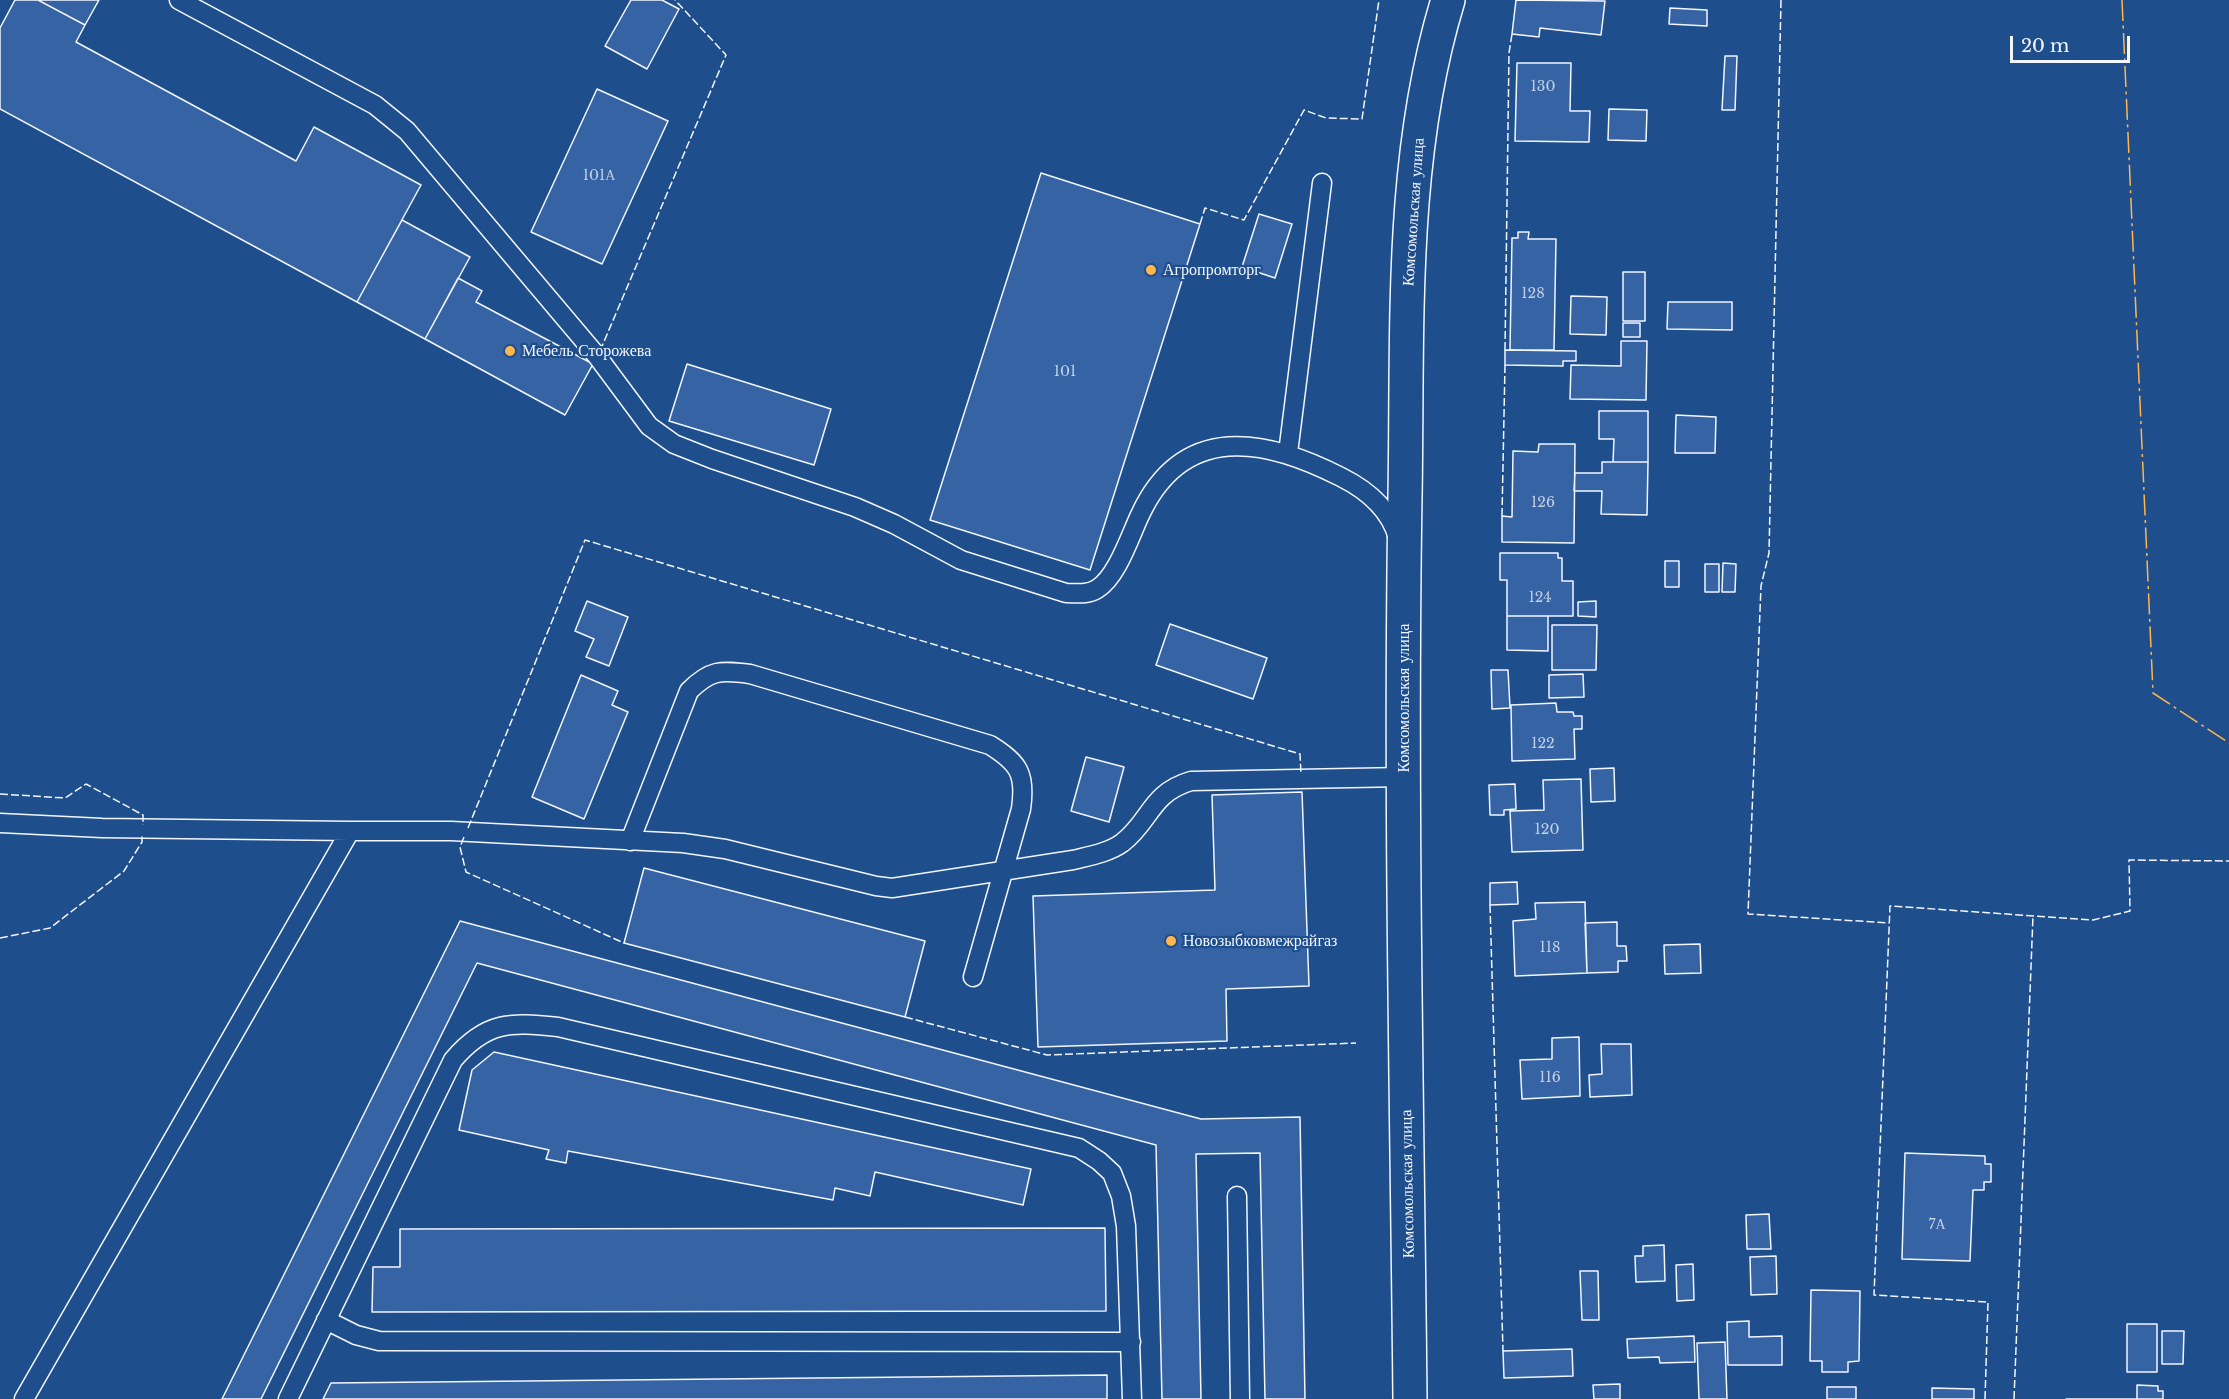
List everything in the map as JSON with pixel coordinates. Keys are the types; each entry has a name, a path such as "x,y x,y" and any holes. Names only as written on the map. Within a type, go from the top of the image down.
{"street":[{"name":"Комсомольская улица","path":"1410,1399 1404,777 1404,560 1409,242 1414,174 1424,100 1448,0"}],"lane":[{"path":"179,0 375,105 407,131 597,356 649,426 674,444 855,507 894,524 962,560 1066,593 1084,594 1098,588 1109,576 1123,553 1141,512 1155,489 1170,472 1190,457 1211,449 1237,446 1263,447 1288,453 1334,473 1372,496 1388,515 1396,531 1404,560"},
{"path":"1288,453 1322,183"},
{"path":"630,841 689,692 704,677 727,671 750,674 990,745 1010,758 1022,775 1024,791 1022,809 973,977"},
{"path":"0,823 102,828 451,831 683,843 725,849 892,888 1099,854 1120,844 1135,831 1162,795 1174,786 1191,782 1404,777"},
{"path":"24,1399 350,831"},
{"path":"288,1399 453,1060 466,1045 484,1032 502,1026 529,1024 558,1027 1079,1148 1112,1173 1121,1196 1126,1226 1132,1399"},
{"path":"1237,1196 1240,1399"},
{"path":"326,1320 356,1335 379,1341 1131,1342"}],"building":[{"path":"15,0 38,0 85,25 76,42 296,161 314,127 421,185 357,302 0,109 0,28"},
{"path":"38,0 99,0 85,25"},
{"path":"631,0 662,0 679,9 647,69 605,46"},
{"path":"1516,0 1605,1 1601,35 1540,28 1539,37 1512,34"},
{"path":"1670,8 1707,10 1707,26 1669,24"},
{"path":"1725,56 1737,56 1735,110 1722,110"},
{"path":"1517,63 1571,63 1570,111 1590,111 1589,142 1515,141"},
{"path":"597,89 668,121 602,264 531,232"},
{"path":"1609,109 1647,110 1646,141 1608,140"},
{"path":"1041,173 1200,224 1090,570 930,520"},
{"path":"1259,214 1292,224 1275,278 1242,267"},
{"path":"402,220 470,257 425,339 357,302"},
{"path":"1518,232 1529,232 1528,239 1556,239 1554,350 1510,350 1512,238 1518,238"},
{"path":"1623,272 1645,272 1645,321 1623,321"},
{"path":"458,278 482,291 476,302 593,364 565,415 425,339"},
{"path":"1571,296 1607,297 1606,335 1570,334"},
{"path":"1668,302 1732,302 1732,330 1667,329"},
{"path":"1623,323 1640,323 1640,337 1623,337"},
{"path":"1621,341 1647,341 1646,400 1570,399 1571,365 1621,366"},
{"path":"1505,350 1576,351 1576,361 1563,361 1563,366 1505,365"},
{"path":"687,364 831,409 814,465 669,421"},
{"path":"1599,411 1648,411 1648,462 1613,462 1614,439 1599,439"},
{"path":"1676,415 1716,417 1715,453 1675,453"},
{"path":"1539,444 1575,444 1574,543 1502,542 1502,516 1512,517 1513,451 1538,452"},
{"path":"1602,462 1648,462 1647,515 1601,514 1602,491 1574,491 1575,473 1602,473"},
{"path":"1500,553 1558,553 1558,558 1562,558 1562,581 1573,581 1573,616 1507,616 1507,580 1500,580"},
{"path":"1665,561 1679,561 1679,587 1665,587"},
{"path":"1723,563 1736,564 1735,592 1722,592"},
{"path":"1705,564 1719,564 1719,592 1705,592"},
{"path":"587,601 628,617 609,666 586,657 594,639 575,631"},
{"path":"1596,601 1596,617 1578,616 1578,602"},
{"path":"1507,616 1548,616 1548,651 1507,650"},
{"path":"1170,624 1267,658 1253,699 1156,665"},
{"path":"1552,625 1597,625 1596,670 1552,670"},
{"path":"1491,670 1508,670 1510,708 1492,709"},
{"path":"1583,674 1584,697 1549,698 1549,675"},
{"path":"581,675 618,691 612,705 628,712 584,819 532,797"},
{"path":"1556,703 1557,712 1573,712 1574,716 1582,716 1582,729 1574,729 1575,759 1512,761 1511,705"},
{"path":"1086,757 1124,767 1109,822 1071,811"},
{"path":"1614,768 1615,801 1591,802 1590,769"},
{"path":"1581,779 1583,850 1512,852 1510,811 1544,810 1543,780"},
{"path":"1515,784 1516,809 1504,810 1504,815 1490,815 1489,785"},
{"name":"Новозыбковмежрайгаз","path":"1302,792 1309,986 1226,989 1227,1041 1038,1047 1033,896 1215,890 1212,795"},
{"path":"644,868 925,941 905,1017 624,943"},
{"path":"1517,882 1518,904 1490,905 1490,883"},
{"path":"1585,902 1587,973 1515,976 1513,921 1536,919 1535,903"},
{"path":"460,921 1201,1119 1300,1117 1305,1399 1265,1399 1260,1153 1196,1154 1201,1399 1162,1399 1156,1145 477,963 261,1399 222,1399"},
{"path":"1617,922 1617,946 1626,946 1627,961 1618,961 1618,972 1587,973 1585,923"},
{"path":"1700,944 1701,973 1665,974 1664,945"},
{"path":"1579,1037 1580,1096 1522,1099 1520,1060 1552,1059 1552,1038"},
{"path":"1601,1044 1631,1044 1632,1095 1590,1097 1589,1075 1602,1074"},
{"path":"494,1052 1031,1169 1023,1205 875,1172 870,1196 835,1188 833,1200 568,1151 566,1163 546,1159 549,1150 459,1130 472,1070"},
{"path":"1905,1153 1985,1156 1985,1164 1991,1164 1991,1182 1984,1182 1984,1190 1973,1190 1970,1261 1902,1259"},
{"path":"1769,1214 1771,1249 1747,1249 1746,1215"},
{"path":"1105,1228 1106,1311 372,1312 373,1267 400,1267 400,1229"},
{"path":"1664,1245 1665,1281 1636,1282 1635,1256 1643,1256 1643,1246"},
{"path":"1776,1256 1777,1294 1751,1295 1750,1257"},
{"path":"1693,1264 1694,1300 1677,1301 1676,1265"},
{"path":"1580,1271 1598,1271 1599,1320 1582,1320"},
{"path":"1811,1290 1860,1291 1859,1361 1848,1362 1848,1372 1822,1372 1822,1361 1810,1361"},
{"path":"1749,1321 1749,1337 1782,1336 1782,1365 1728,1365 1727,1322"},
{"path":"2127,1324 2157,1324 2157,1372 2127,1372"},
{"path":"2162,1331 2184,1331 2183,1364 2162,1364"},
{"path":"1694,1336 1695,1362 1660,1363 1659,1357 1628,1358 1627,1339"},
{"path":"1725,1342 1727,1399 1699,1399 1697,1343"},
{"path":"1572,1349 1573,1376 1504,1378 1503,1351"},
{"path":"1107,1375 1107,1399 323,1399 331,1383"},
{"path":"1620,1384 1620,1399 1594,1399 1593,1385"},
{"path":"2137,1385 2158,1386 2158,1391 2163,1391 2163,1399 2137,1399"},
{"path":"1827,1387 1856,1387 1856,1399 1827,1399"},
{"path":"1932,1388 1974,1389 1974,1399 1932,1399"}],"fence":[{"path":"600,351 726,55 675,0"},
{"path":"1200,224 1205,208 1244,220 1304,110 1326,118 1362,119 1379,0"},
{"path":"1781,0 1769,553 1761,586 1748,914 1889,923"},
{"path":"1505,350 1509,53 1512,34"},
{"path":"1502,516 1505,365"},
{"path":"468,828 585,540 1300,754 1301,774"},
{"path":"0,794 65,798 86,784 143,815 143,825"},
{"path":"0,938 50,928 124,871 142,842 142,834"},
{"path":"464,837 460,847 466,872 624,943"},
{"path":"1985,1399 1988,1302 1874,1295 1890,906 2093,920 2130,911 2129,860 2229,861"},
{"path":"1490,905 1503,1351"},
{"path":"2014,1399 2033,916"},
{"path":"905,1017 1047,1055 1356,1043"}],"power":[{"path":"2122,0 2153,693 2229,743"}],"place":[{"name":"Агропромторг","path":"1151,270"},
{"name":"Мебель Сторожева","path":"510,351"},
{"name":"Новозыбковмежрайгаз","path":"1171,941"}]}
